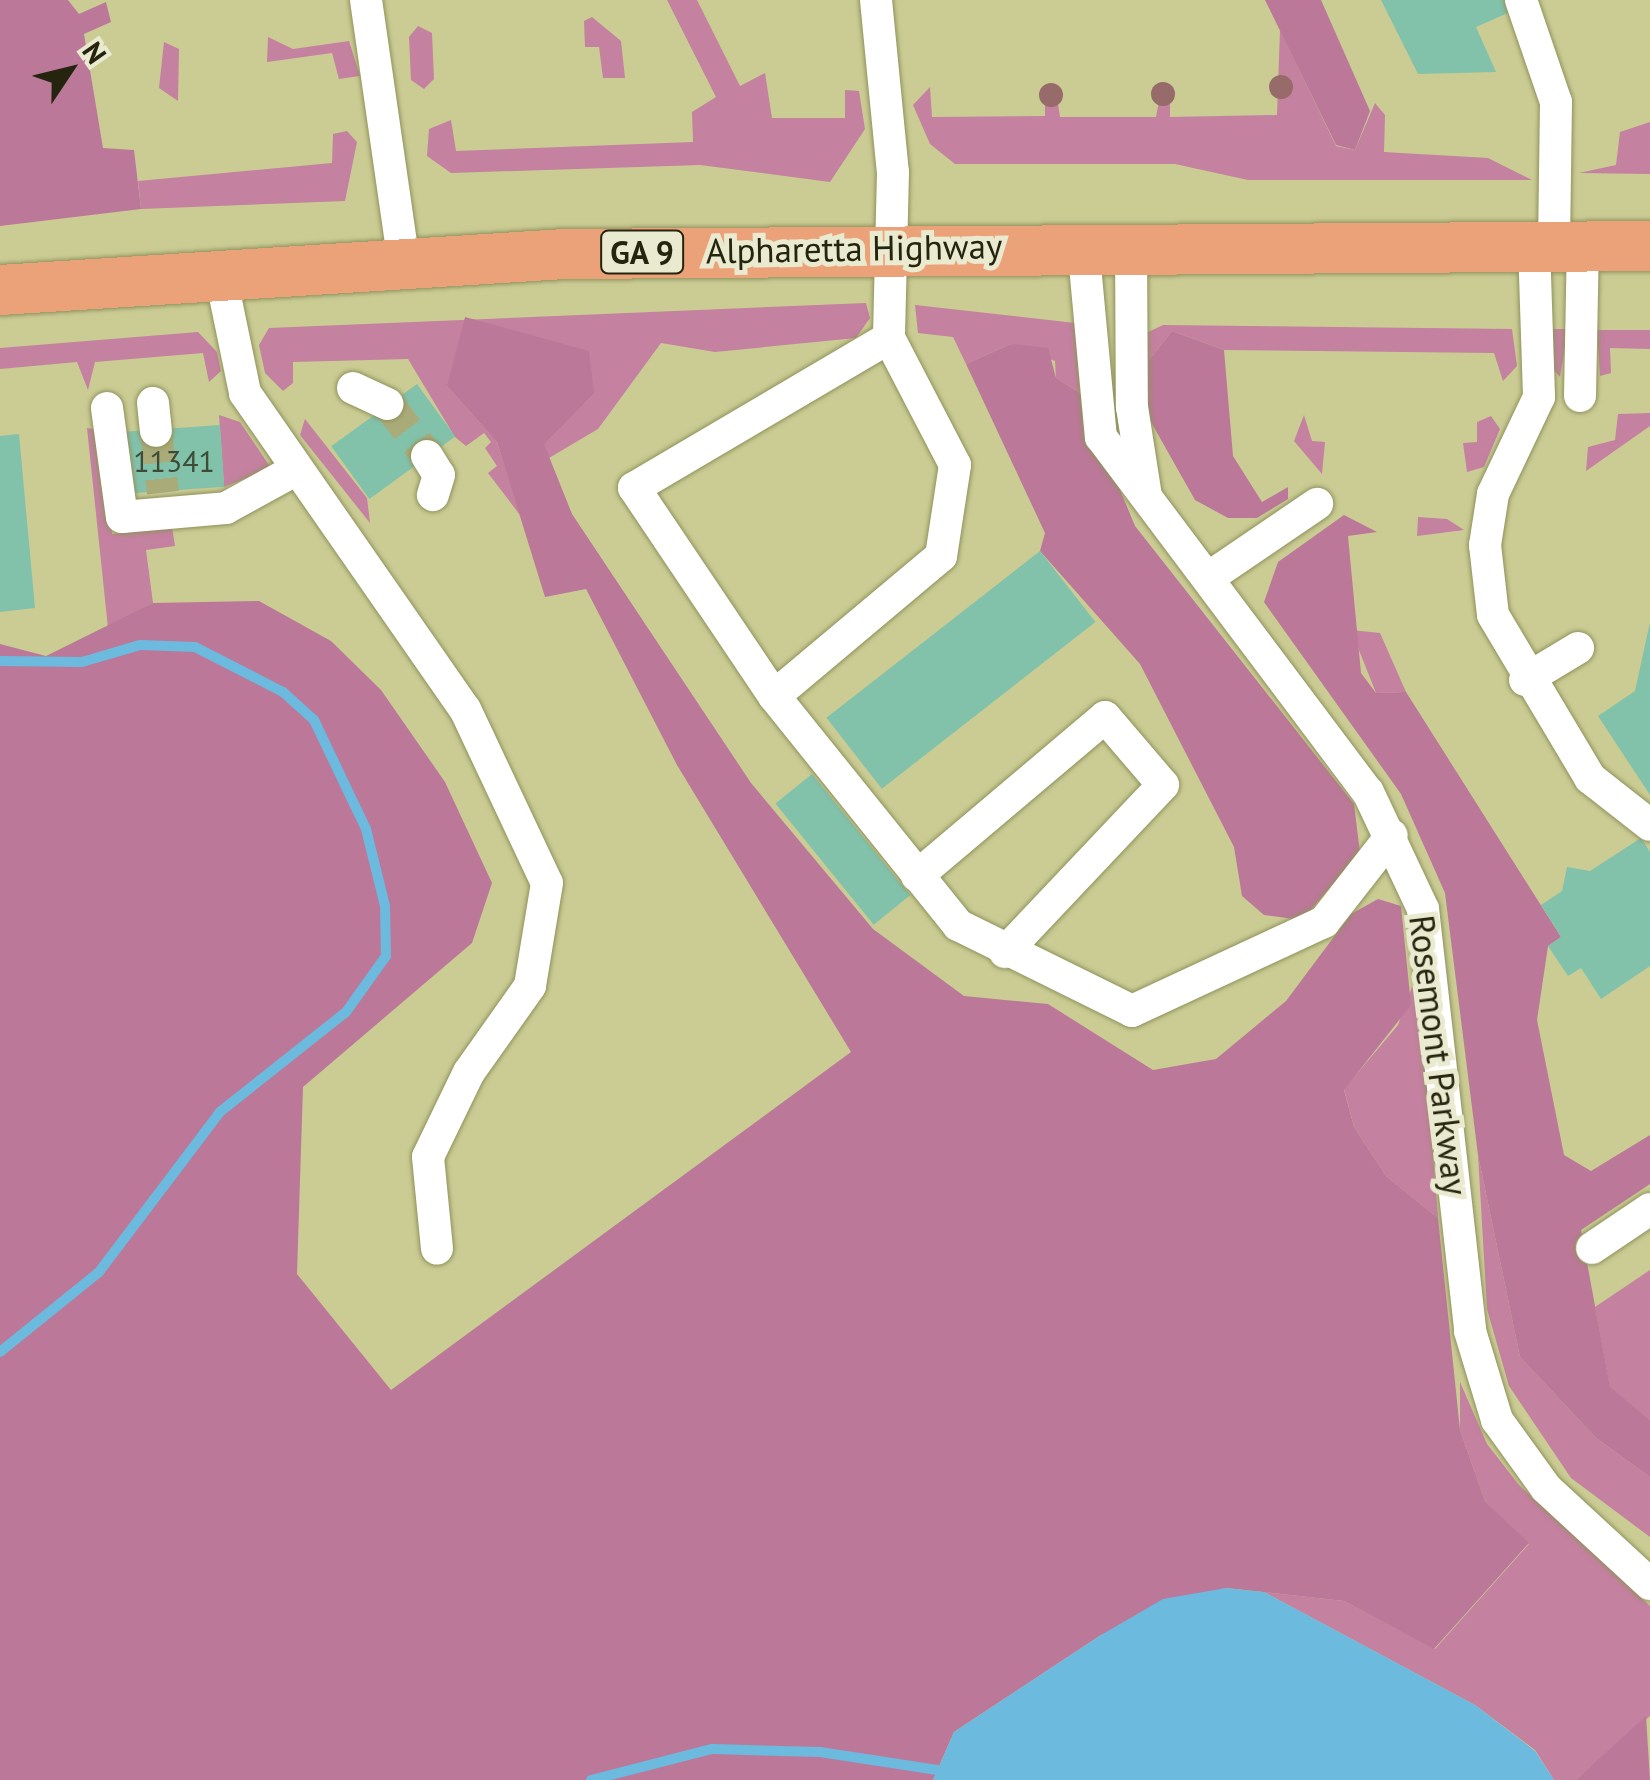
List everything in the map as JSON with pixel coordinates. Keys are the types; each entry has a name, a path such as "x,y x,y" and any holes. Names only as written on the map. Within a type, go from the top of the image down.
{"highway":[{"name":"Alpharetta Highway","path":"0,290 220,272 890,246 1650,246"}],"street":[{"path":"366,0 404,264"},
{"path":"774,696 941,556 955,465 889,338 886,37 876,0"},
{"path":"1521,0 1556,102 1557,245 1538,397 1493,494 1485,545 1493,615 1525,680 1590,778 1650,825"},
{"name":"Rosemont Parkway","path":"1107,244 1146,496"},
{"name":"Rosemont Parkway","path":"1107,244 1101,436 1392,835 1434,962 1477,1368 1522,1460 1650,1584"},
{"path":"1557,245 1580,396"},
{"path":"220,272 245,393 465,708 547,883 530,986 469,1072 428,1157 437,1249"},
{"path":"889,338 634,488 774,696 958,925 1005,952 1132,1011 1324,922 1392,835"},
{"path":"354,388 388,404"},
{"path":"107,408 122,517 164,503 226,508 297,469"},
{"path":"427,456 439,475 433,495"},
{"path":"1208,578 1317,504"},
{"path":"1525,680 1578,648"},
{"path":"918,876 1106,717 1163,785 1005,952"},
{"path":"1592,1248 1650,1209"},
{"name":"Rosemont Parkway","path":"1598,1535 1650,1558"}],"shaded area":[{"path":"0,0 68,0 79,14 106,2 111,22 84,34 103,148 134,150 141,209 0,226"},
{"path":"667,0 697,0 740,86 765,73 772,118 845,118 845,90 859,91 865,129 830,182 700,165 451,173 427,156 429,129 451,120 456,151 693,142 692,112 716,97"},
{"path":"1265,0 1321,0 1370,111 1355,150 1336,145"},
{"path":"592,17 621,41 625,78 603,78 599,47 585,47 584,21"},
{"path":"418,26 432,33 434,79 424,89 411,80 409,37"},
{"path":"1280,30 1336,146 1355,150 1375,103 1385,115 1384,152 1488,158 1532,180 1248,180 1175,164 955,164 930,144 913,105 930,87 932,117 1045,116 1045,93 1056,90 1060,117 1156,117 1161,90 1170,94 1170,117 1277,115"},
{"path":"268,37 293,49 349,41 360,76 339,79 332,53 267,62"},
{"path":"164,42 179,49 178,101 159,88"},
{"path":"1650,122 1650,174 1579,173 1616,165 1620,132"},
{"path":"347,131 357,142 345,201 141,209 138,181 332,163 333,134"},
{"path":"866,303 870,318 856,338 715,352 661,343 598,429 549,458 543,444 594,394 447,386 497,442 520,515 488,473 497,466 485,448 491,442 484,433 466,446 455,437 408,359 293,362 293,383 283,391 265,373 259,345 269,328"},
{"path":"915,305 1075,323 1080,393 1056,378 1055,361 1011,344 966,364 953,337 918,333"},
{"path":"465,317 589,351 594,394 544,444 572,514 751,783 873,929 964,996 1048,1004 1153,1070 1216,1059 1286,1001 1351,914 1378,899 1401,906 1411,1005 1344,1090 1354,1127 1386,1176 1438,1218 1460,1430 1485,1501 1529,1543 1434,1649 1344,1601 1226,1588 1101,1635 954,1732 933,1780 0,1780 0,644 46,656 153,603 259,601 331,641 381,690 445,782 492,883 472,943 303,1087 297,1274 391,1390 851,1052 677,765 586,589 545,597 497,442 447,386"},
{"path":"1163,325 1512,329 1517,366 1503,381 1494,353 1224,350 1172,331 1142,369 1144,334"},
{"path":"1553,329 1568,329 1560,377 1551,367"},
{"path":"1597,330 1650,330 1650,349 1610,348 1611,373 1600,376"},
{"path":"1172,331 1224,350 1233,456 1262,502 1288,487 1288,499 1257,518 1228,518 1195,500 1147,415 1142,369"},
{"path":"198,332 217,352 221,371 209,382 203,353 95,362 88,390 77,362 0,369 0,348"},
{"path":"1011,344 1048,348 1056,378 1080,393 1135,526 1354,804 1360,853 1302,920 1264,915 1242,896 1234,847 1140,664 1040,551 1045,533 966,364"},
{"path":"1650,413 1650,426 1586,471 1588,447 1615,440 1618,414"},
{"path":"219,415 240,422 271,468 224,487"},
{"path":"1304,415 1312,441 1325,442 1322,474 1294,441"},
{"path":"1491,416 1500,429 1484,467 1467,472 1463,443 1477,442 1477,422"},
{"path":"305,419 367,498 370,523 300,435"},
{"path":"87,428 100,430 112,534 172,527 175,546 146,550 153,603 108,628"},
{"path":"1344,515 1377,532 1348,536 1361,673 1376,693 1406,692 1561,937 1548,946 1537,1020 1564,1155 1591,1171 1650,1135 1650,1184 1581,1230 1610,1387 1650,1420 1650,1477 1596,1438 1520,1357 1478,1155 1445,893 1401,794 1264,602 1278,562"},
{"path":"1418,517 1447,519 1464,530 1417,536"},
{"path":"1351,630 1380,633 1406,692 1376,693"},
{"path":"1415,979 1438,1218 1386,1176 1354,1127 1344,1089 1398,1025"},
{"path":"1478,1155 1520,1357 1596,1438 1650,1477 1650,1537 1571,1478 1509,1386 1487,1309"},
{"path":"1650,1270 1650,1420 1610,1388 1595,1307"},
{"path":"1460,1382 1487,1444 1519,1485 1650,1606 1650,1716 1576,1780 1554,1780 1535,1750 1475,1705 1264,1592 1344,1601 1435,1649 1529,1544 1485,1501 1460,1430"},
{"path":"1646,1716 1650,1780 1576,1780"}],"water":[{"path":"1226,1588 1264,1592 1475,1705 1535,1751 1554,1780 933,1780 954,1732 1101,1635 1163,1599"}],"building":[{"path":"1381,0 1513,0 1517,9 1476,27 1496,72 1418,74"},
{"path":"417,384 455,437 369,499 331,446"},
{"path":"220,425 224,487 129,494 124,432"},
{"path":"19,434 35,608 0,612 0,436"},
{"path":"1040,551 1095,622 882,789 826,718"},
{"path":"1650,622 1650,795 1598,716 1635,691"},
{"path":"812,774 910,895 874,925 775,804"},
{"path":"1641,838 1650,852 1650,966 1601,999 1581,968 1568,976 1548,946 1561,937 1541,905 1562,891 1567,867 1590,871"}],"waterway":[{"path":"0,661 82,662 140,645 195,647 283,692 314,720 366,829 385,906 386,956 346,1012 220,1112 99,1272 0,1352"},
{"path":"591,1780 712,1749 820,1752 950,1772"}],"tunnel":[{"path":"388,404 427,456"},
{"path":"156,431 163,493"}]}
